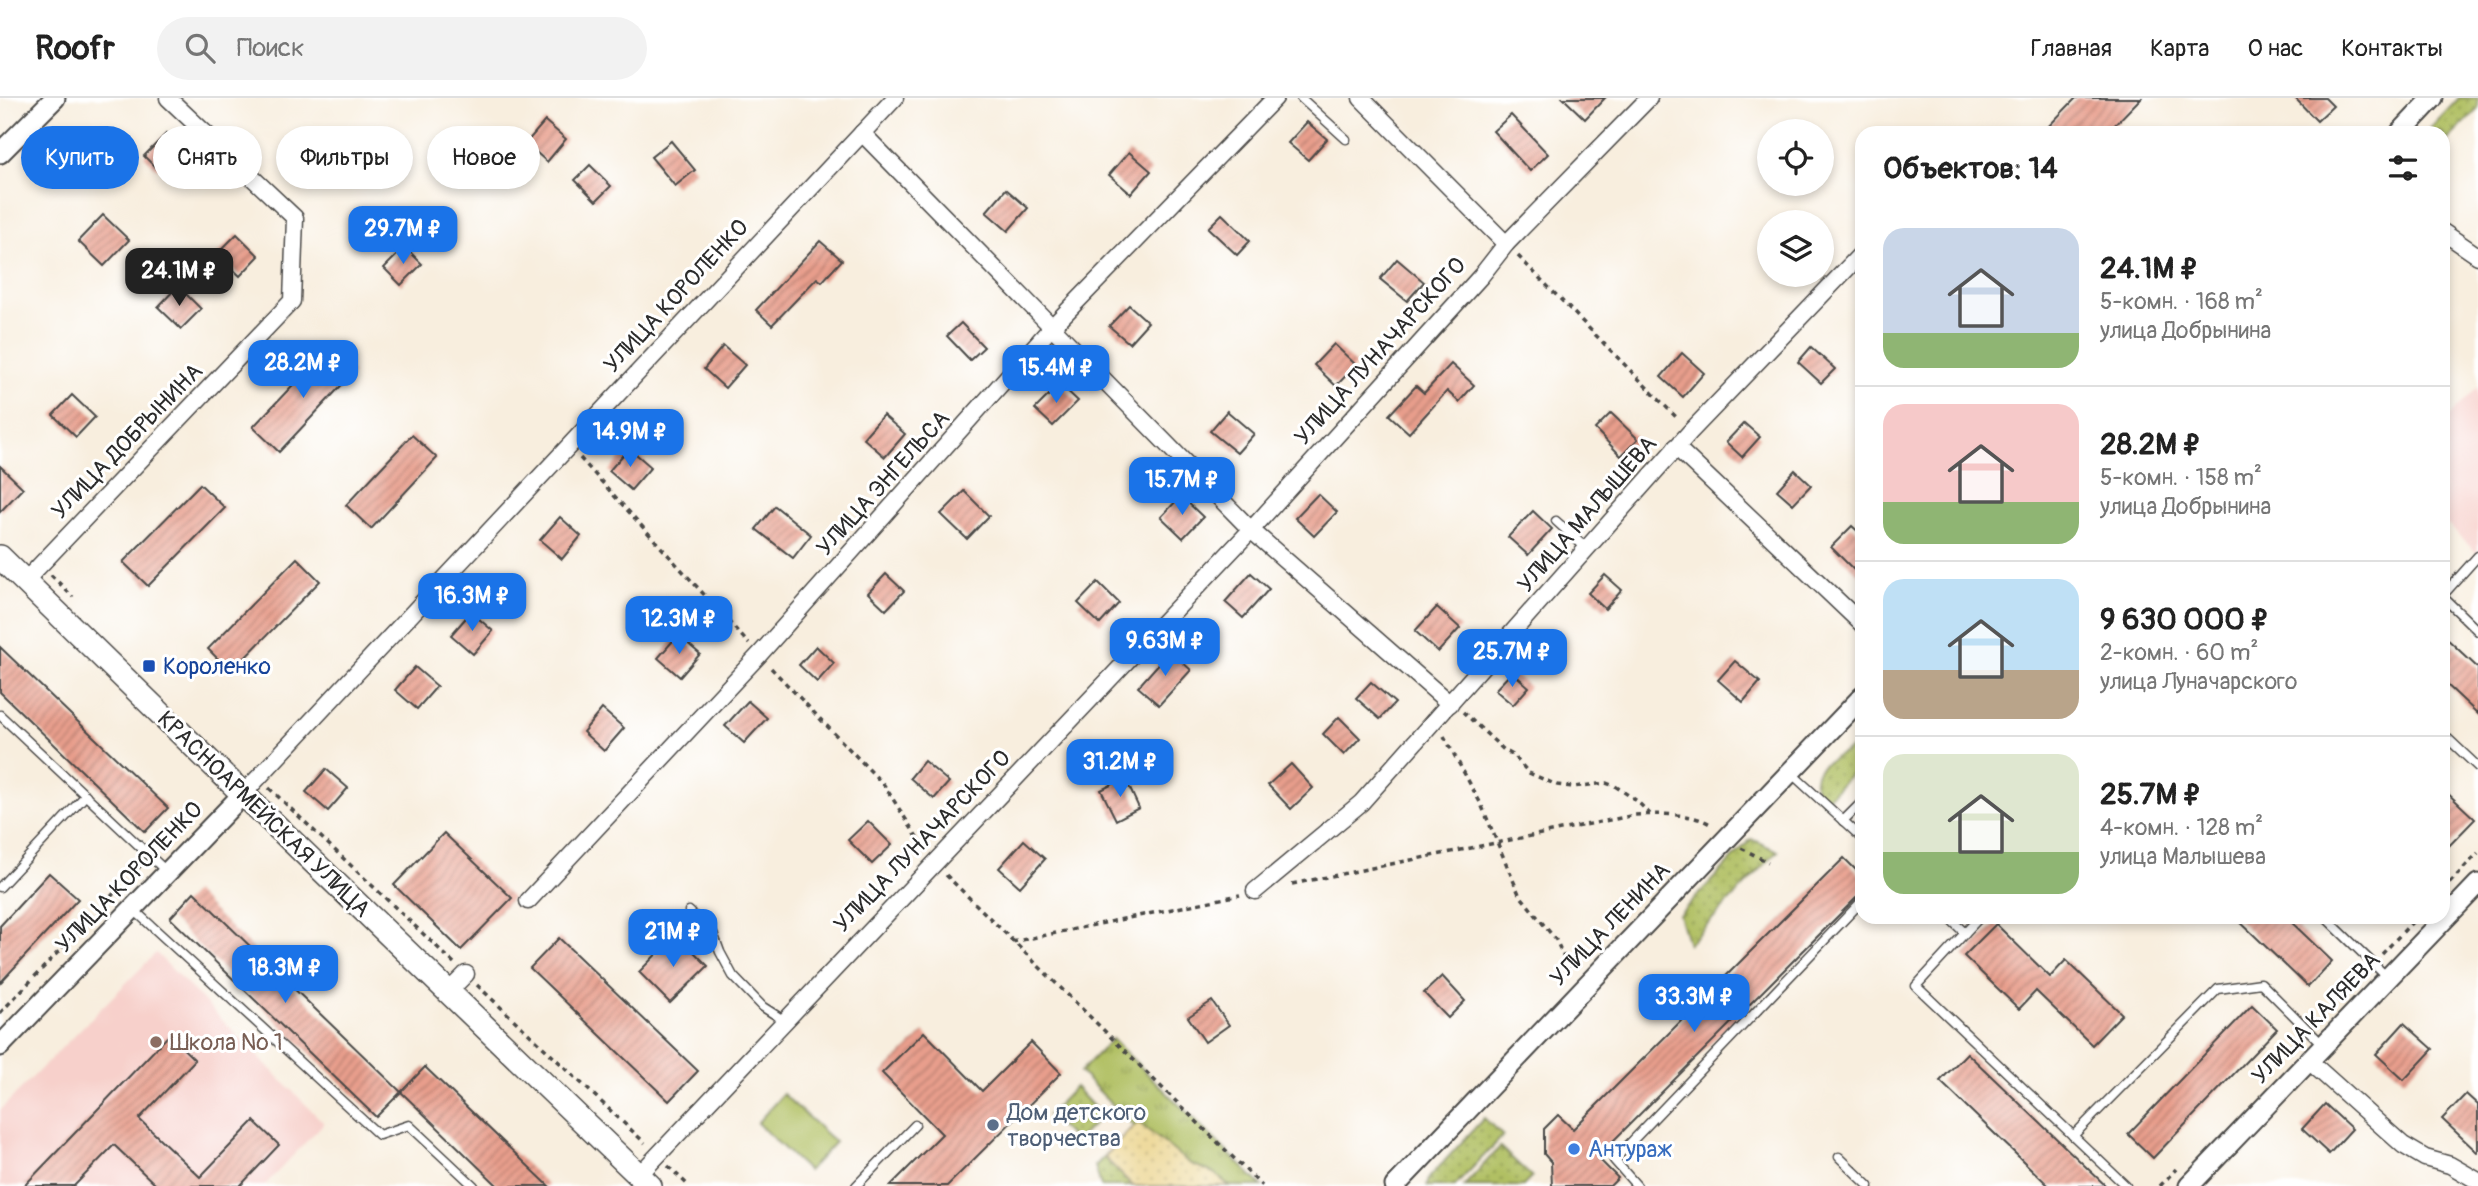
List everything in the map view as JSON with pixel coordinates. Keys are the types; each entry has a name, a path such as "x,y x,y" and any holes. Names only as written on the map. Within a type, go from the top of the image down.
{"main road":[{"name":"КРАСНОАРМЕЙСКАЯ УЛИЦА","path":"0,557 448,992 639,1182"}],"street":[{"path":"0,153 55,98"},
{"name":"УЛИЦА ДОБРЫНИНА","path":"25,581 292,301 295,218 168,98"},
{"name":"УЛИЦА КОРОЛЕНКО","path":"0,1046 243,794 895,98"},
{"name":"УЛИЦА ЭНГЕЛЬСА","path":"528,901 759,655 1051,328 1275,98"},
{"path":"1362,98 1506,244"},
{"name":"УЛИЦА ЛУНАЧАРСКОГО","path":"639,1182 657,1155 1251,530 1481,276 1506,244 1649,98"},
{"path":"2407,126 2433,98"},
{"path":"862,133 1251,530 1450,704"},
{"path":"2450,237 2478,256"},
{"name":"УЛИЦА МАЛЫШЕВА","path":"1255,891 1361,803 1676,447 1855,260"},
{"path":"1676,447 1855,617"},
{"name":"УЛИЦА ЛЕНИНА","path":"1399,1185 1855,704"},
{"name":"УЛИЦА КАЛЯЕВА","path":"2450,913 2478,884"},
{"name":"УЛИЦА КАЛЯЕВА","path":"2189,1186 2440,924"},
{"path":"448,992 466,974"},
{"path":"2308,1060 2403,1145 2425,1158 2450,1165 2478,1181"}],"lane":[{"path":"1301,98 1346,139"},
{"path":"1556,521 1587,549"},
{"path":"2450,588 2478,556"},
{"path":"2450,603 2478,631"},
{"path":"0,715 167,872"},
{"path":"2450,741 2478,767"},
{"path":"1790,772 1855,832"},
{"path":"0,887 86,796"},
{"path":"1843,821 1855,809"},
{"path":"1637,1186 1614,1160 1855,908"},
{"path":"133,909 379,1135 409,1125 474,1186"},
{"path":"689,911 713,933 733,976 763,1007 785,1021"},
{"path":"1955,924 1965,933"},
{"path":"1973,924 1916,986 2126,1186"},
{"path":"2332,924 2388,978"},
{"path":"2073,1136 2218,989 2261,983 2323,1045"},
{"path":"856,1186 915,1125"},
{"path":"1839,1157 1869,1186"}],"path":[{"path":"1506,244 1690,432"},
{"path":"569,446 759,655 884,786 934,863 1262,1186"},
{"path":"1450,704 1469,716 1529,773 1557,785 1573,787 1606,783 1615,786 1650,814"},
{"path":"1433,723 1442,733 1481,804 1519,894 1551,932 1570,970"},
{"path":"1012,942 1635,815 1668,814 1707,821 1742,849 1768,862"},
{"path":"2450,883 2478,853"},
{"path":"0,1013 150,856"},
{"path":"2373,963 2410,924"},
{"path":"466,974 689,1186"}],"shaded area":[{"path":"2478,387 2478,554 2450,527 2450,416"},
{"name":"Школа № 1","path":"156,953 324,1123 264,1186 0,1186 0,1110"}],"green space":[{"path":"2459,98 2478,98 2478,109 2450,138 2450,126 2433,126"},
{"path":"1855,744 1855,769 1823,803 1815,784 1817,771 1828,761"},
{"path":"1751,839 1778,851 1688,944 1679,915"},
{"path":"1112,1039 1262,1186 1230,1186 1214,1173 1189,1163 1138,1122 1134,1126 1080,1072"},
{"path":"1075,1087 1102,1116 1076,1141 1048,1115"},
{"path":"783,1094 835,1142 808,1171 757,1123"},
{"path":"1484,1118 1503,1136 1455,1186 1427,1186 1429,1178"},
{"path":"1500,1147 1532,1177 1523,1186 1464,1186"},
{"path":"1104,1157 1133,1186 1101,1186 1095,1166"}],"sand":[{"path":"1138,1121 1189,1163 1214,1173 1230,1186 1133,1186 1104,1157"}],"building":[{"path":"1563,98 1605,98 1585,119"},
{"path":"2076,98 2141,98 2114,126 2049,126"},
{"path":"2295,98 2325,98 2333,106 2317,121"},
{"path":"1511,115 1548,154 1530,171 1493,131"},
{"path":"545,121 566,139 547,162 540,156 540,127"},
{"path":"1307,122 1327,139 1308,160 1288,143"},
{"path":"671,141 695,170 675,186 651,157"},
{"path":"153,147 153,165 144,156"},
{"path":"1129,152 1151,171 1131,194 1109,175"},
{"path":"590,165 611,186 596,201 575,180"},
{"path":"1006,189 1028,208 1008,231 986,212"},
{"path":"1222,214 1250,241 1237,255 1208,228"},
{"path":"103,215 129,240 104,266 78,241"},
{"path":"237,234 259,256 240,276 217,254"},
{"path":"820,241 842,260 822,282 817,278 772,325 756,310"},
{"path":"405,247 422,264 401,285 384,268"},
{"path":"1397,259 1424,282 1407,301 1380,279"},
{"path":"178,286 201,309 181,329 158,307"},
{"path":"1129,305 1148,322 1129,343 1109,326"},
{"path":"961,323 984,347 970,360 947,336"},
{"path":"1334,344 1356,365 1336,386 1314,365"},
{"path":"723,346 745,365 725,388 704,369"},
{"path":"1811,347 1835,369 1821,383 1798,362"},
{"path":"327,349 353,373 279,452 253,427"},
{"path":"1682,353 1704,373 1683,397 1661,377"},
{"path":"1451,364 1474,385 1459,402 1447,391 1409,433 1389,415 1416,386 1424,393"},
{"path":"1060,384 1078,401 1053,426 1035,409"},
{"path":"72,395 95,417 76,437 53,415"},
{"path":"1227,411 1254,434 1237,453 1210,431"},
{"path":"1611,413 1638,439 1621,456 1595,429"},
{"path":"883,415 905,434 885,457 863,438"},
{"path":"1744,423 1760,437 1742,457 1726,442"},
{"path":"412,435 437,458 371,529 346,505"},
{"path":"629,448 651,467 631,490 609,471"},
{"path":"0,466 23,488 0,512"},
{"path":"1795,470 1811,485 1793,504 1777,490"},
{"path":"200,484 225,508 148,586 123,562"},
{"path":"964,491 989,516 967,539 941,514"},
{"path":"1318,494 1337,512 1314,536 1295,518"},
{"path":"1181,496 1203,517 1183,538 1161,517"},
{"path":"775,506 811,535 793,558 756,529"},
{"path":"1533,511 1552,529 1528,555 1508,537"},
{"path":"560,517 581,536 562,559 540,540"},
{"path":"1852,526 1855,529 1855,571 1831,547"},
{"path":"297,558 320,581 231,672 208,649"},
{"path":"1251,573 1269,589 1243,618 1225,602"},
{"path":"886,574 904,591 886,610 868,593"},
{"path":"1605,575 1622,590 1605,609 1588,593"},
{"path":"1098,582 1119,603 1100,624 1078,603"},
{"path":"1437,607 1460,628 1438,652 1415,631"},
{"path":"471,612 493,631 473,654 451,635"},
{"path":"678,635 700,654 680,677 658,658"},
{"path":"2450,642 2478,668 2478,714 2450,688"},
{"path":"816,646 834,663 817,682 799,665"},
{"path":"0,647 168,808 145,832 0,692"},
{"path":"1170,651 1191,670 1159,705 1138,687"},
{"path":"1735,661 1760,682 1743,702 1718,680"},
{"path":"415,667 437,686 417,709 395,690"},
{"path":"1512,672 1529,687 1513,705 1495,690"},
{"path":"1371,682 1395,703 1380,719 1356,698"},
{"path":"748,701 767,718 744,743 725,726"},
{"path":"602,709 624,728 604,751 583,732"},
{"path":"1339,717 1360,738 1344,755 1323,734"},
{"path":"924,761 949,782 934,799 910,778"},
{"path":"1291,764 1313,788 1291,809 1268,785"},
{"path":"326,769 348,788 328,811 306,792"},
{"path":"1125,778 1139,808 1116,820 1101,790"},
{"path":"2450,796 2475,819 2450,845"},
{"path":"868,821 892,845 872,864 848,840"},
{"path":"444,833 512,898 461,950 394,885"},
{"path":"1024,840 1045,859 1020,887 999,868"},
{"path":"1844,858 1855,869 1855,899 1597,1157 1618,1178 1610,1186 1552,1186 1551,1162 1544,1154 1544,1129 1558,1115 1573,1129"},
{"path":"49,873 78,899 0,983 0,926"},
{"path":"194,892 401,1092 376,1117 170,918"},
{"path":"1996,924 2050,977 2066,960 2122,1014 2092,1045 2036,991 2019,1009 1964,956"},
{"path":"2242,924 2293,924 2332,961 2308,987"},
{"path":"676,934 708,966 670,1003 639,972"},
{"path":"559,938 698,1071 669,1101 530,968"},
{"path":"1442,976 1465,1001 1448,1018 1424,993"},
{"path":"1212,1001 1229,1025 1205,1042 1188,1017"},
{"path":"2252,1005 2277,1029 2153,1158 2128,1134"},
{"path":"2404,1023 2433,1049 2404,1080 2376,1054"},
{"path":"924,1032 982,1091 1031,1042 1061,1073 947,1186 890,1186 942,1134 882,1073"},
{"path":"169,1035 195,1060 139,1119 200,1177 254,1121 279,1145 240,1186 157,1186 114,1145 74,1186 24,1186"},
{"path":"1967,1053 2106,1186 2049,1186 1940,1081"},
{"path":"425,1067 549,1186 498,1186 401,1092"},
{"path":"2466,1094 2478,1105 2478,1153 2442,1119"},
{"path":"2325,1104 2352,1129 2329,1154 2302,1129"}],"place":[{"name":"Короленко","path":"149,666"},
{"name":"Школа № 1","path":"156,1042"},
{"name":"Дом детского творчества","path":"993,1125"},
{"name":"Антураж","path":"1574,1149"}]}
